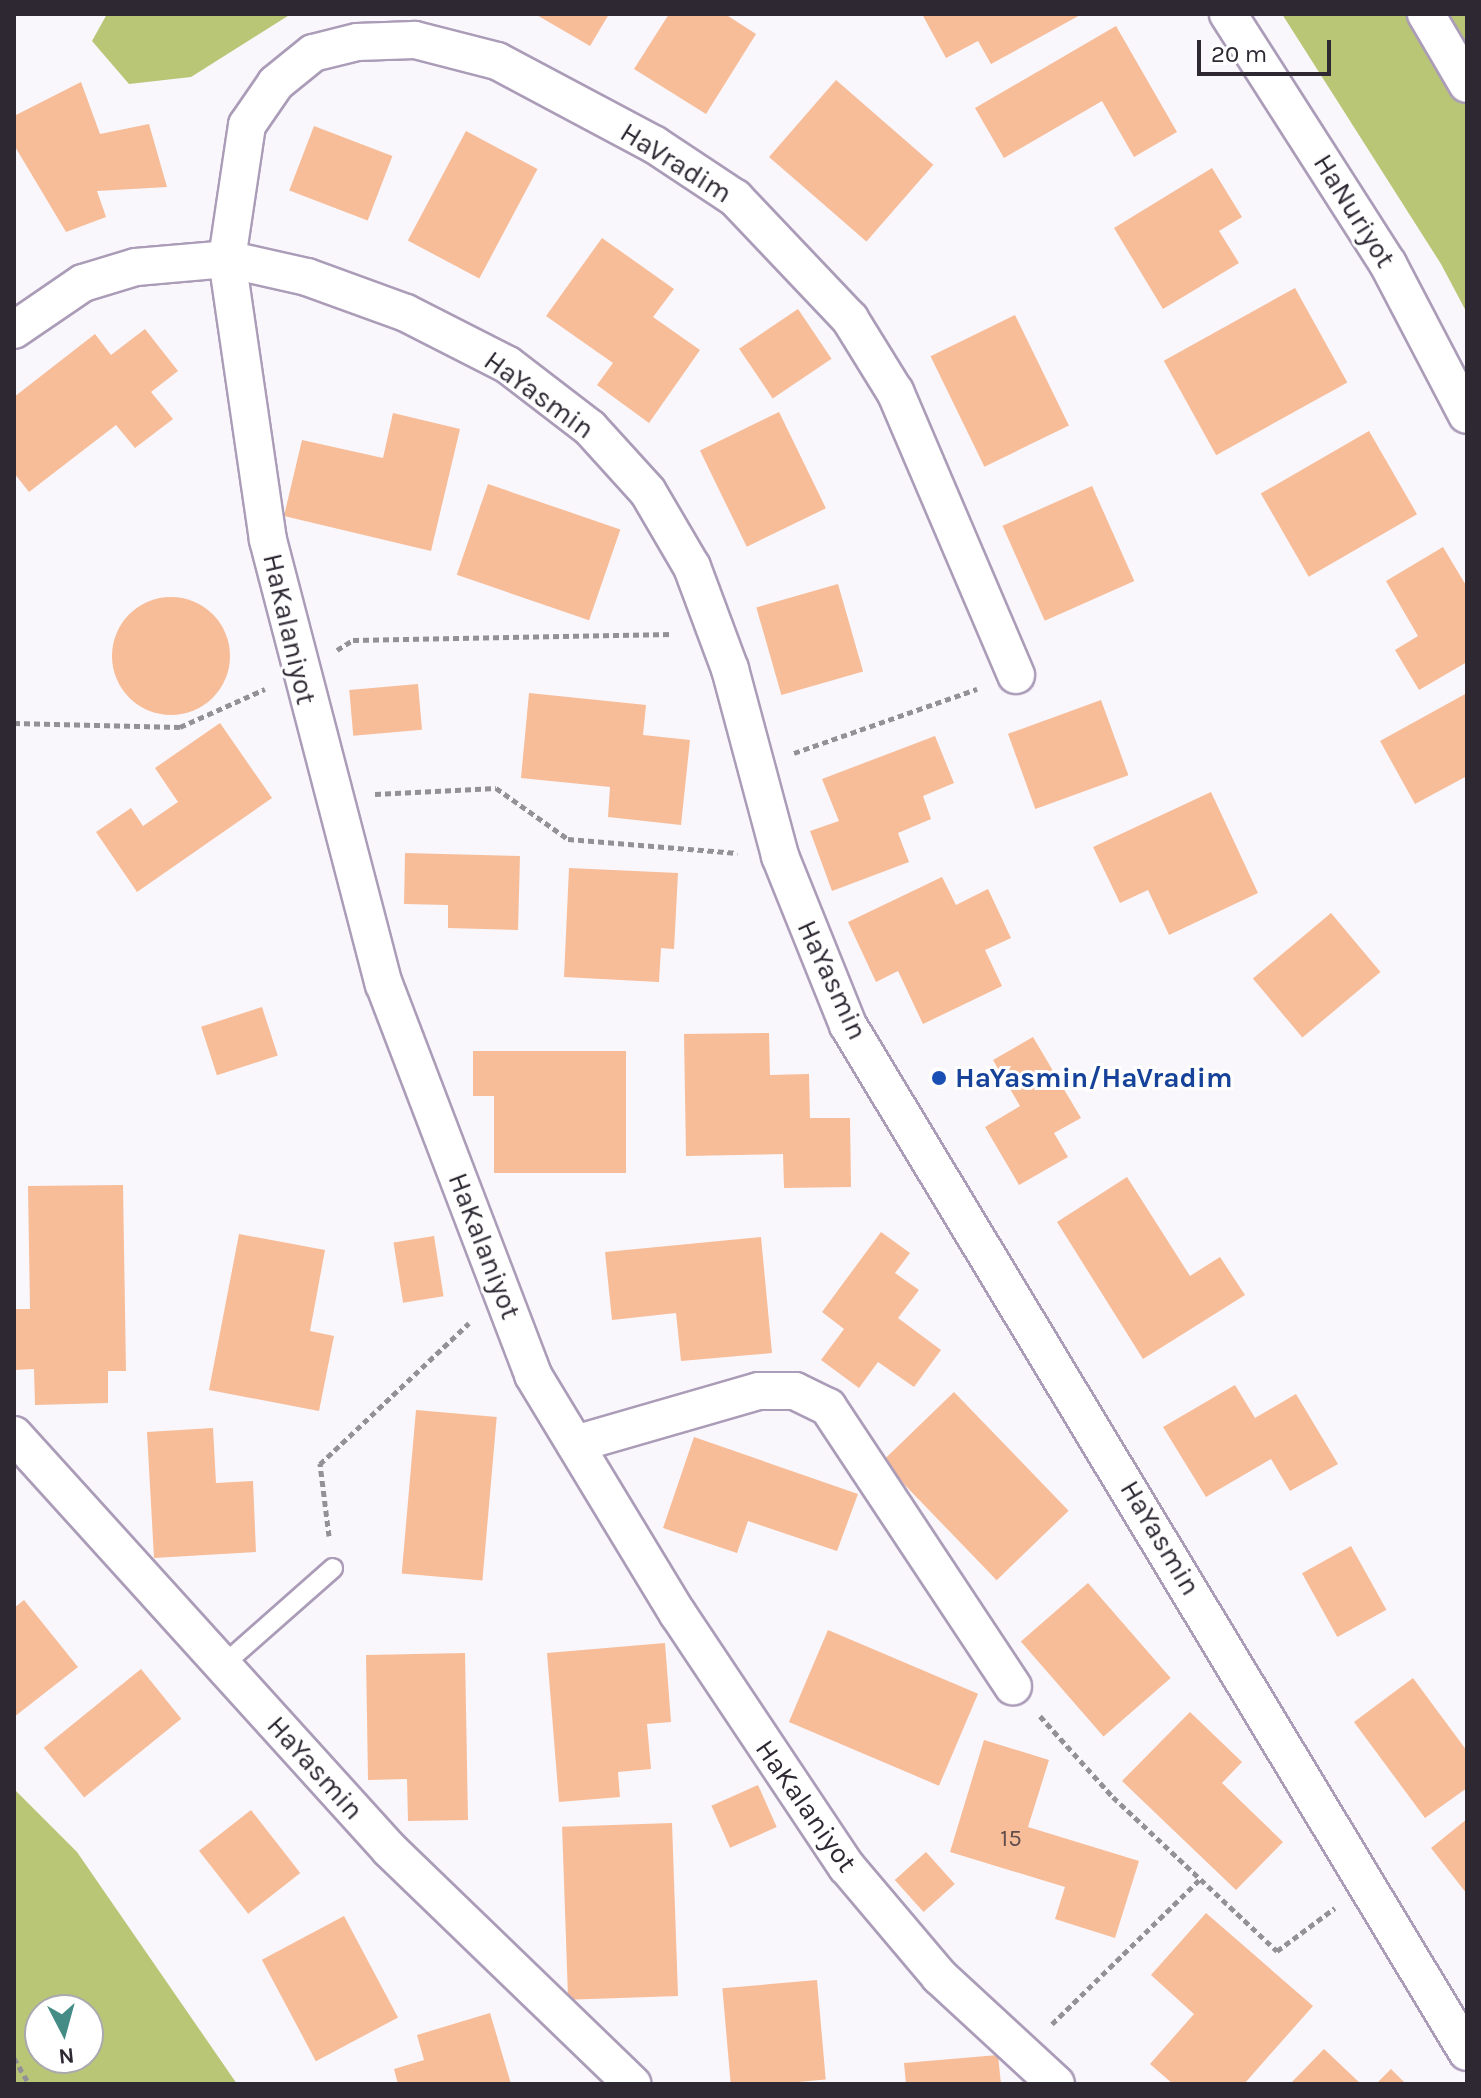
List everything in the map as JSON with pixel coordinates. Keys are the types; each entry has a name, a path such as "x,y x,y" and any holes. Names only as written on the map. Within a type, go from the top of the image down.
{"street":[{"name":"HaNuriyot","path":"1228,14 1388,264 1467,415"},
{"path":"1426,14 1467,84"},
{"name":"HaVradim","path":"227,259 247,125 276,83 313,53 357,42 415,40 497,61 655,145 735,198 840,307 895,392 1016,675"},
{"name":"HaYasmin","path":"14,330 83,283 136,267 227,259 307,277 406,313 508,365 590,428 648,492 692,567 717,633 780,856 848,1025 1467,2052"},
{"name":"HaKalaniyot","path":"227,259 252,452 298,674 330,796 384,984 533,1375 847,1867 939,1976 1025,2050 1056,2084"},
{"path":"575,1444 759,1391 795,1391 828,1407 1013,1686"},
{"name":"HaYasmin","path":"14,1435 390,1850 632,2084"}],"lane":[{"path":"222,1666 333,1568"}],"path":[{"path":"14,723 180,727 298,674 353,640 717,633"},
{"path":"756,767 1016,675"},
{"path":"330,796 496,788 568,839 780,856"},
{"path":"333,1568 320,1464 502,1293"},
{"path":"1013,1686 1200,1879 1277,1951 1367,1884"},
{"path":"1025,2050 1200,1879"},
{"path":"14,2058 29,2084"}],"green space":[{"path":"107,14 291,14 191,77 129,84 92,41"},
{"path":"1282,14 1467,14 1467,313 1441,264"},
{"path":"14,1789 77,1852 237,2084 14,2084"}],"building":[{"path":"535,14 609,14 590,46"},
{"path":"669,14 725,14 756,34 706,114 634,69"},
{"path":"922,14 1082,14 991,64 978,41 946,58"},
{"path":"1116,26 1177,132 1134,157 1102,101 1004,158 975,108"},
{"path":"836,80 933,165 866,242 769,157"},
{"path":"81,82 100,134 149,124 167,187 97,191 106,217 66,232 14,145 14,116"},
{"path":"314,126 392,156 368,221 289,190"},
{"path":"466,131 538,169 479,279 408,240"},
{"path":"1212,168 1242,217 1219,231 1239,263 1163,309 1114,228"},
{"path":"602,238 674,289 653,317 700,350 649,423 597,385 613,363 546,316"},
{"path":"1295,288 1347,382 1216,455 1164,361"},
{"path":"798,309 832,359 773,398 739,349"},
{"path":"1015,315 1069,426 984,467 931,356"},
{"path":"145,329 178,371 151,392 173,419 135,448 116,425 29,492 14,473 14,397 95,334 111,355"},
{"path":"779,412 826,508 747,547 700,451"},
{"path":"393,413 460,429 431,551 284,516 302,440 383,458"},
{"path":"1369,431 1417,514 1309,577 1261,494"},
{"path":"488,484 620,530 589,620 457,575"},
{"path":"1092,486 1134,581 1045,621 1002,526"},
{"path":"1443,547 1467,587 1467,662 1419,690 1395,650 1418,636 1386,581"},
{"path":"838,584 863,671 781,695 756,607"},
{"path":"171,597 194,602 213,614 225,633 230,656 225,679 213,698 194,710 171,715 148,710 129,698 117,679 112,656 117,633 129,614 148,602"},
{"path":"418,684 422,730 353,736 349,690"},
{"path":"529,693 646,705 643,735 690,740 681,825 608,817 610,787 521,778"},
{"path":"1467,693 1467,776 1415,804 1380,741"},
{"path":"1101,700 1128,775 1035,809 1008,734"},
{"path":"220,723 272,798 137,892 96,832 131,808 143,826 178,802 155,768"},
{"path":"935,736 954,783 923,796 931,819 898,833 909,862 832,891 810,831 839,821 822,779"},
{"path":"1211,792 1258,893 1169,935 1148,890 1120,903 1093,847"},
{"path":"405,853 520,856 518,930 448,928 448,905 404,904"},
{"path":"569,868 678,873 674,949 661,948 659,982 564,977"},
{"path":"942,877 956,905 988,889 1011,938 985,950 1002,986 923,1024 898,971 876,982 848,922"},
{"path":"1331,913 1380,972 1302,1038 1253,979"},
{"path":"262,1007 278,1056 217,1075 201,1027"},
{"path":"769,1033 770,1075 809,1074 810,1118 850,1118 851,1187 784,1188 783,1154 686,1156 684,1034"},
{"path":"1033,1037 1081,1118 1054,1133 1068,1157 1019,1185 985,1127 1020,1106 993,1060"},
{"path":"473,1051 626,1051 626,1173 494,1173 494,1096 473,1096"},
{"path":"1127,1177 1190,1276 1220,1257 1245,1295 1143,1359 1057,1222"},
{"path":"123,1185 126,1371 108,1371 108,1403 35,1405 34,1369 14,1370 14,1309 30,1309 28,1186"},
{"path":"881,1232 910,1253 895,1273 919,1290 898,1318 941,1350 914,1387 878,1362 859,1388 821,1360 844,1329 822,1312"},
{"path":"239,1234 325,1250 310,1331 334,1336 319,1411 209,1390"},
{"path":"434,1236 444,1296 403,1303 394,1242"},
{"path":"761,1237 772,1353 681,1361 676,1313 612,1320 605,1252"},
{"path":"1235,1385 1255,1418 1296,1394 1338,1464 1290,1491 1271,1459 1206,1497 1163,1427"},
{"path":"954,1392 1069,1511 997,1580 882,1461"},
{"path":"416,1410 497,1417 482,1580 402,1573"},
{"path":"213,1428 216,1483 253,1481 256,1552 154,1558 147,1432"},
{"path":"694,1437 858,1494 837,1551 748,1521 737,1553 663,1528"},
{"path":"1351,1546 1386,1610 1337,1637 1302,1573"},
{"path":"1088,1583 1171,1678 1103,1736 1021,1641"},
{"path":"24,1600 78,1667 14,1717 14,1608"},
{"path":"828,1630 978,1694 939,1786 789,1722"},
{"path":"665,1643 671,1722 647,1724 651,1769 618,1772 620,1797 559,1802 547,1653"},
{"path":"465,1653 468,1820 408,1821 407,1779 368,1780 366,1655"},
{"path":"141,1669 181,1719 84,1797 44,1748"},
{"path":"1413,1678 1467,1751 1467,1788 1425,1818 1354,1722"},
{"path":"1190,1712 1242,1762 1222,1783 1283,1842 1236,1890 1122,1781"},
{"path":"984,1740 1049,1760 1028,1827 1139,1861 1115,1938 1055,1919 1065,1887 950,1852"},
{"path":"758,1785 777,1827 730,1848 711,1806"},
{"path":"251,1810 300,1873 248,1914 199,1851"},
{"path":"1467,1819 1467,1894 1431,1848"},
{"path":"672,1823 678,1996 568,2000 562,1827"},
{"path":"926,1852 955,1884 924,1912 895,1880"},
{"path":"1206,1913 1313,2006 1244,2084 1173,2084 1150,2064 1194,2014 1151,1975"},
{"path":"344,1916 398,2018 316,2061 262,1960"},
{"path":"817,1980 826,2080 731,2084 722,1988"},
{"path":"490,2013 511,2084 398,2084 394,2069 424,2060 417,2035"},
{"path":"1324,2049 1361,2084 1290,2084"},
{"path":"998,2055 1001,2084 906,2084 904,2063"},
{"path":"1391,2069 1406,2084 1376,2084"}],"place":[{"name":"HaYasmin/HaVradim","path":"939,1078"}]}
